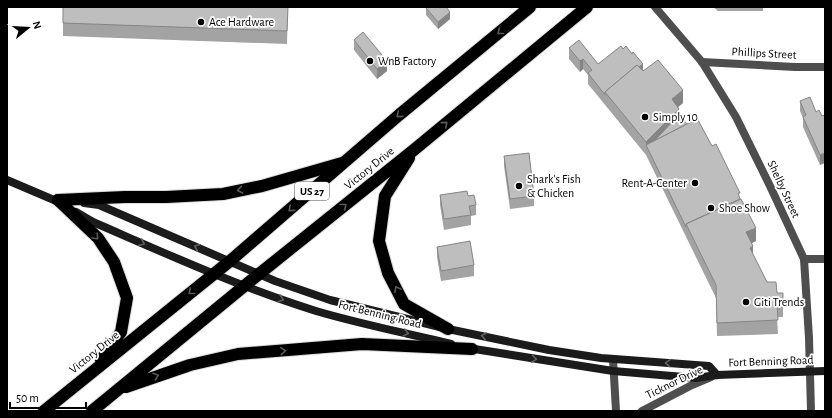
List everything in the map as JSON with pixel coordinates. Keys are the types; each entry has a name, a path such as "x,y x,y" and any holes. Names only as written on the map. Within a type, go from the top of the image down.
{"highway":[{"name":"Victory Drive","path":"44,411 230,261 399,115 530,7"},
{"name":"Victory Drive","path":"100,409 119,389 244,286 415,150 588,7"},
{"path":"415,150 385,196 379,241 388,273 404,304 448,329"},
{"path":"58,200 223,194 262,186 346,162"},
{"path":"58,200 98,238 114,262 127,298 121,332 92,372"},
{"path":"119,389 190,365 238,354 362,344 472,349"}],"street":[{"name":"Shelby Street","path":"655,7 702,62 736,117 804,259 809,338 811,411"},
{"name":"Phillips Street","path":"702,62 825,67"},
{"name":"Fort Benning Road","path":"7,180 58,200 93,222 244,286 316,311 472,349 613,371 696,378 717,374 825,371"},
{"name":"Fort Benning Road","path":"58,200 99,205 275,281 330,300 448,329 549,350 601,358 709,366 717,374"},
{"path":"804,259 825,259"},
{"path":"613,359 616,411"},
{"name":"Ticknor Drive","path":"642,411 717,374"}],"building":[{"name":"Ace Hardware","path":"63,7 288,7 287,31 63,23"},
{"path":"446,7 450,12 438,22 426,8"},
{"path":"363,32 387,61 377,69 354,40"},
{"path":"579,40 598,64 621,46 623,49 626,46 643,64 639,67 637,65 605,92 605,95 588,73 592,70 583,59 580,61 569,48"},
{"name":"Simply 10","path":"658,60 683,90 672,99 679,109 646,142 605,92 637,65 643,71"},
{"path":"810,97 816,112 819,110 822,116 825,115 825,153 820,155 803,117 806,115 800,101"},
{"path":"679,115 687,124 654,141"},
{"path":"698,120 712,146 716,144 740,193 738,193 740,199 686,224 686,227 646,145"},
{"name":"Shark's Fish & Chicken","path":"529,153 534,196 510,199 504,156"},
{"path":"467,191 468,196 474,195 476,205 469,206 471,215 444,219 440,195"},
{"path":"741,199 756,228 746,232 753,246 750,248 767,282 776,282 777,293 783,293 783,303 777,304 778,320 717,323 716,285 686,224"},
{"path":"470,241 474,265 441,271 437,247"}],"place":[{"name":"Ace Hardware","path":"201,22"},
{"name":"WnB Factory","path":"370,61"},
{"name":"Simply 10","path":"645,117"},
{"name":"Rent-A-Center","path":"695,183"},
{"name":"Shark's Fish & Chicken","path":"519,186"},
{"name":"Shoe Show","path":"711,208"},
{"name":"Giti Trends","path":"746,302"}]}
